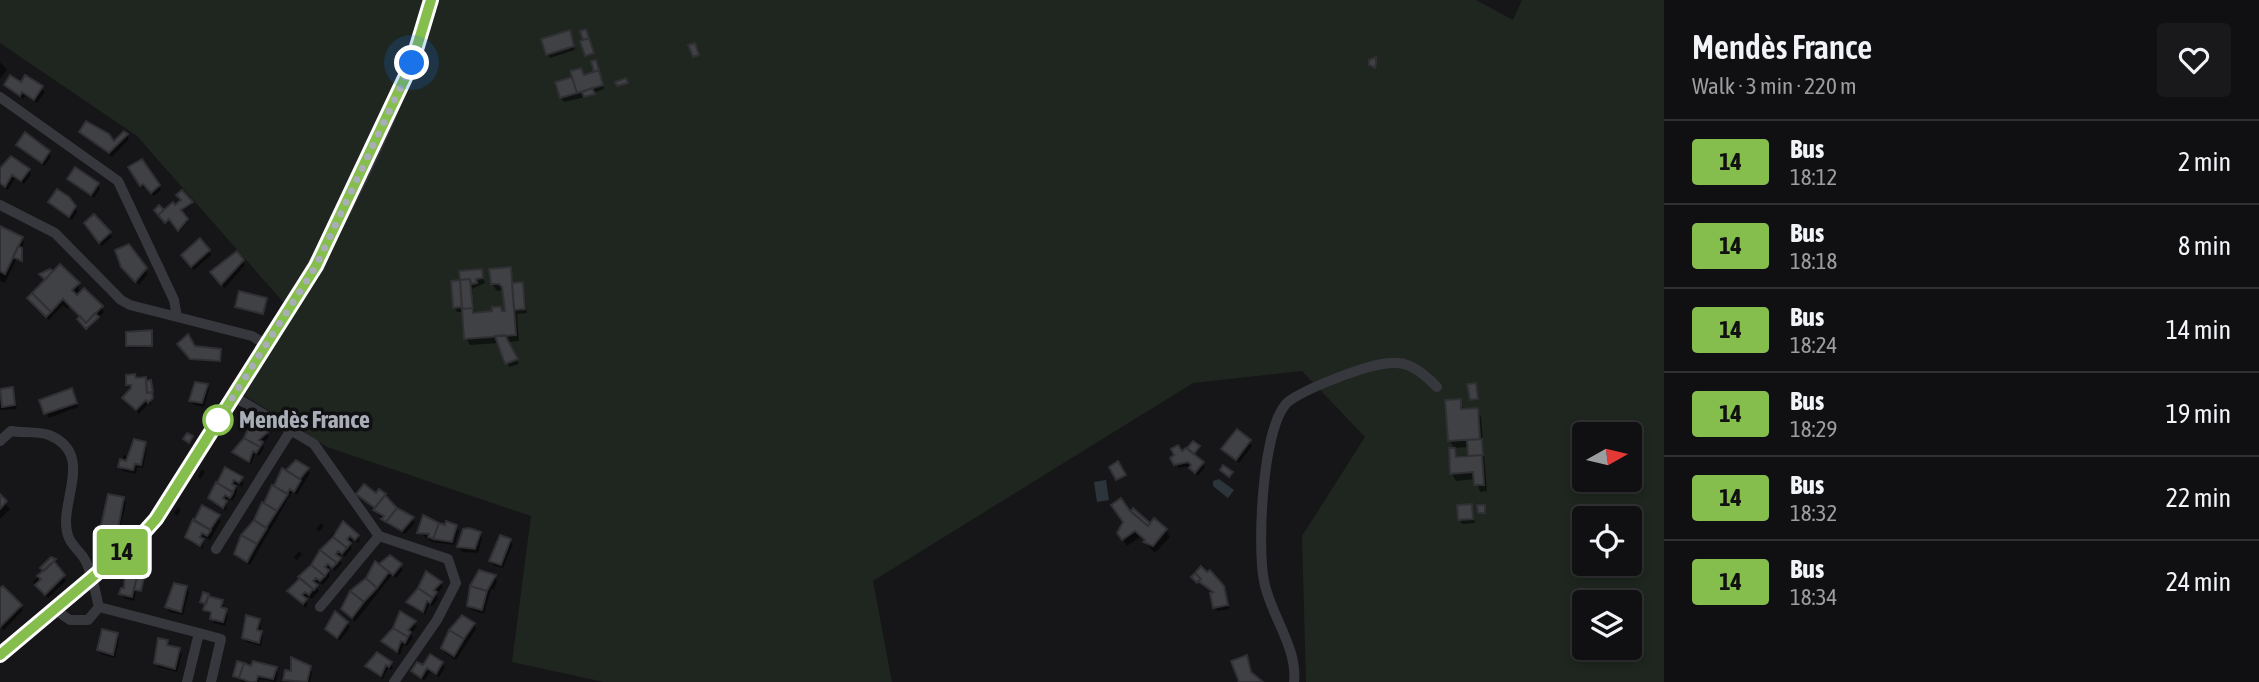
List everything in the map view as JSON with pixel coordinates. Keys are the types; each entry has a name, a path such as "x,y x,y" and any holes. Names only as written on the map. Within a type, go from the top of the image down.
{"street":[{"path":"0,655 139,538 156,519 316,266 412,63 431,0"},
{"path":"0,97 118,181 176,304 177,317"},
{"path":"0,205 55,233 121,300 251,336 265,344"},
{"path":"1294,682 1295,673 1288,647 1264,581 1261,533 1269,446 1279,414 1289,401 1354,371 1382,362 1403,362 1423,372 1437,387"},
{"path":"233,396 314,444 379,536 448,559 456,583 437,620 394,682"},
{"path":"216,549 291,430"},
{"path":"0,441 11,431 49,435 69,452 75,475 65,519 69,539 85,559 92,577 99,607"},
{"path":"320,607 379,536"},
{"path":"54,609 69,620 88,620 99,607"},
{"path":"99,607 221,639 211,682"},
{"path":"187,682 199,633"}],"shaded area":[{"path":"0,0 1476,0 1513,20 1522,0 1664,0 1664,682 1306,682 1302,536 1365,437 1302,371 1193,383 873,581 892,682 604,682 512,662 531,516 327,447 245,396 284,303 137,136 0,43"},
{"path":"1219,479 1234,490 1228,498 1213,486 1213,481"},
{"path":"1106,480 1109,500 1097,502 1094,482"}],"building":[{"path":"586,29 589,38 583,40 580,31"},
{"path":"570,30 574,46 546,55 541,39"},
{"path":"589,38 594,53 585,56 580,41"},
{"path":"695,43 699,55 693,57 688,45"},
{"path":"1376,57 1375,68 1369,65 1369,60"},
{"path":"596,60 599,70 594,72 591,61"},
{"path":"581,68 584,75 599,70 603,85 577,93 570,71"},
{"path":"10,75 21,82 25,75 43,86 34,100 22,92 20,96 4,85"},
{"path":"572,77 577,93 560,98 555,82"},
{"path":"626,78 628,83 617,86 615,82"},
{"path":"592,88 595,94 584,97 582,92"},
{"path":"86,121 109,134 114,141 124,131 128,134 109,153 79,132"},
{"path":"25,132 50,151 42,163 16,145"},
{"path":"11,156 30,169 21,181 12,175 5,187 0,183 0,168"},
{"path":"142,159 160,185 151,193 143,184 140,186 128,167"},
{"path":"75,167 99,183 91,195 67,179"},
{"path":"57,189 76,206 69,217 48,202"},
{"path":"182,190 193,202 181,210 188,219 178,231 169,219 165,223 158,215 173,202 175,205 181,200 176,195"},
{"path":"159,205 164,210 158,215 154,210"},
{"path":"94,214 111,232 99,243 84,223"},
{"path":"0,226 23,237 5,274 0,271"},
{"path":"200,238 210,250 191,267 181,255"},
{"path":"129,244 147,268 135,282 121,267 115,250"},
{"path":"18,246 22,248 22,261 13,257"},
{"path":"237,251 244,260 221,285 210,272"},
{"path":"60,264 80,283 72,290 77,295 84,288 103,306 86,323 63,299 51,312 32,293"},
{"path":"511,267 516,335 464,339 462,309 473,308 473,313 501,307 502,311 505,311 502,287 499,284 491,284 489,269"},
{"path":"50,269 53,271 45,280 39,274"},
{"path":"482,269 483,278 476,279 477,283 471,284 470,279 460,280 459,271"},
{"path":"470,279 473,308 462,309 460,280"},
{"path":"460,280 462,307 453,308 451,281"},
{"path":"523,282 525,309 514,310 512,283"},
{"path":"239,291 267,298 263,314 235,307"},
{"path":"32,293 51,312 46,317 27,298"},
{"path":"95,313 99,317 86,329 77,319 80,316 86,323"},
{"path":"152,330 152,346 126,346 126,332"},
{"path":"188,334 195,346 221,349 220,361 190,359 177,344"},
{"path":"505,335 518,359 505,364 495,336"},
{"path":"135,374 136,378 146,377 147,393 152,392 153,398 148,403 146,400 136,410 122,398 131,388 131,385 126,385 126,375"},
{"path":"151,380 153,392 147,393 146,381"},
{"path":"195,382 208,384 202,403 189,401"},
{"path":"1476,383 1478,399 1470,400 1467,384"},
{"path":"13,387 15,405 2,407 0,389"},
{"path":"72,388 77,403 44,414 39,400"},
{"path":"1461,399 1461,409 1478,408 1480,439 1448,441 1445,400"},
{"path":"251,422 268,432 259,440 263,442 260,447 244,438"},
{"path":"1237,429 1251,440 1236,460 1221,449"},
{"path":"187,433 193,436 189,443 183,439"},
{"path":"244,438 260,447 256,453 253,451 249,462 232,452"},
{"path":"134,439 146,442 141,465 135,464 133,470 118,467 120,459 126,461"},
{"path":"1482,439 1483,455 1468,456 1467,440"},
{"path":"1193,441 1200,446 1194,454 1187,448"},
{"path":"1178,445 1182,451 1186,448 1204,462 1195,473 1189,468 1191,465 1188,462 1174,465 1170,458 1174,455 1171,449"},
{"path":"1449,448 1455,448 1456,457 1482,455 1484,485 1474,485 1473,472 1450,474"},
{"path":"296,460 309,468 300,479 286,470"},
{"path":"1118,461 1126,475 1116,480 1109,467"},
{"path":"1223,465 1233,472 1229,477 1220,470"},
{"path":"225,467 243,477 239,483 234,480 232,484 236,486 233,492 217,483"},
{"path":"282,468 301,480 294,492 290,489 287,494 274,486"},
{"path":"216,482 233,493 230,498 225,495 223,498 227,501 223,508 208,498"},
{"path":"364,484 376,493 379,489 386,494 375,508 356,494"},
{"path":"272,485 288,494 277,511 264,503"},
{"path":"0,494 7,501 0,509"},
{"path":"108,494 124,497 117,534 100,530"},
{"path":"385,495 397,508 386,522 381,519 384,516 373,510"},
{"path":"1121,498 1130,511 1148,526 1154,518 1167,529 1153,546 1143,542 1145,540 1135,531 1122,540 1117,533 1123,522 1111,505"},
{"path":"262,502 277,511 266,528 254,520"},
{"path":"1472,504 1473,519 1458,520 1457,505"},
{"path":"202,505 220,515 210,530 194,521"},
{"path":"1477,505 1485,505 1485,513 1478,513"},
{"path":"397,508 414,517 402,531 386,522"},
{"path":"1133,508 1150,523 1148,526 1131,511"},
{"path":"423,515 439,523 433,539 428,537 429,534 417,533"},
{"path":"193,519 211,530 207,536 202,533 200,537 204,539 200,546 185,537"},
{"path":"254,520 267,528 257,544 241,535"},
{"path":"343,521 359,535 355,540 350,536 347,539 351,543 347,548 333,537"},
{"path":"446,521 457,525 452,542 433,539 439,523 445,525"},
{"path":"463,529 481,532 475,549 457,547"},
{"path":"241,535 257,544 247,562 234,554"},
{"path":"500,535 511,539 501,565 489,561"},
{"path":"333,537 347,548 342,554 338,551 336,554 341,558 337,563 320,550"},
{"path":"320,550 337,563 332,568 328,564 325,567 329,570 325,576 311,565"},
{"path":"390,555 402,564 393,575 379,564"},
{"path":"51,557 56,559 44,571 40,568"},
{"path":"54,561 65,575 45,595 35,585 41,579 37,576"},
{"path":"375,561 389,572 377,588 366,578"},
{"path":"311,565 325,576 320,581 316,578 313,581 318,585 314,590 298,577"},
{"path":"1201,566 1207,572 1210,570 1224,586 1228,605 1213,608 1210,593 1213,592 1198,581 1201,579 1195,573"},
{"path":"479,570 496,575 487,591 470,586"},
{"path":"426,571 442,582 434,590 437,592 433,598 418,588"},
{"path":"125,573 137,576 132,597 119,594 121,588 124,588"},
{"path":"1195,573 1201,579 1197,583 1191,577"},
{"path":"137,576 144,578 141,591 134,590"},
{"path":"300,578 313,589 309,595 305,592 302,595 307,599 303,604 287,591"},
{"path":"366,578 377,588 364,602 350,591"},
{"path":"174,583 187,586 181,612 165,607"},
{"path":"3,586 22,605 0,627 0,588"},
{"path":"470,586 487,591 482,610 467,606"},
{"path":"418,588 433,598 430,603 427,601 423,612 406,602"},
{"path":"350,591 364,602 352,618 341,609"},
{"path":"203,592 209,594 206,604 200,602"},
{"path":"208,596 223,600 221,607 227,609 223,622 210,619 211,612 203,610"},
{"path":"335,611 348,622 337,638 325,629"},
{"path":"400,611 416,621 408,630 411,632 408,637 393,628"},
{"path":"246,615 260,619 257,630 262,631 259,643 242,638"},
{"path":"462,615 475,623 464,639 449,630"},
{"path":"393,628 408,637 405,643 401,641 397,652 381,641"},
{"path":"102,629 118,633 113,655 97,650"},
{"path":"449,630 464,639 454,656 441,648"},
{"path":"158,638 168,640 167,645 180,648 175,669 154,663"},
{"path":"377,652 392,662 389,667 386,665 381,676 365,666"},
{"path":"430,654 443,662 436,674 427,668 421,678 411,671 417,662 423,665"},
{"path":"1247,655 1251,672 1263,682 1239,682 1231,661"},
{"path":"291,657 311,666 307,682 283,680 285,670 291,671"},
{"path":"237,661 244,663 239,678 233,676"},
{"path":"253,661 277,667 273,679 258,676 256,682 250,682 239,678 244,663 251,666"}],"bus line":[{"name":"14","path":"0,655 139,538 156,519 316,266 412,63 431,0"}],"place":[{"name":"Mendès France","path":"218,420"}],"route":[{"path":"218,420 215,425 316,266 412,63"}]}
